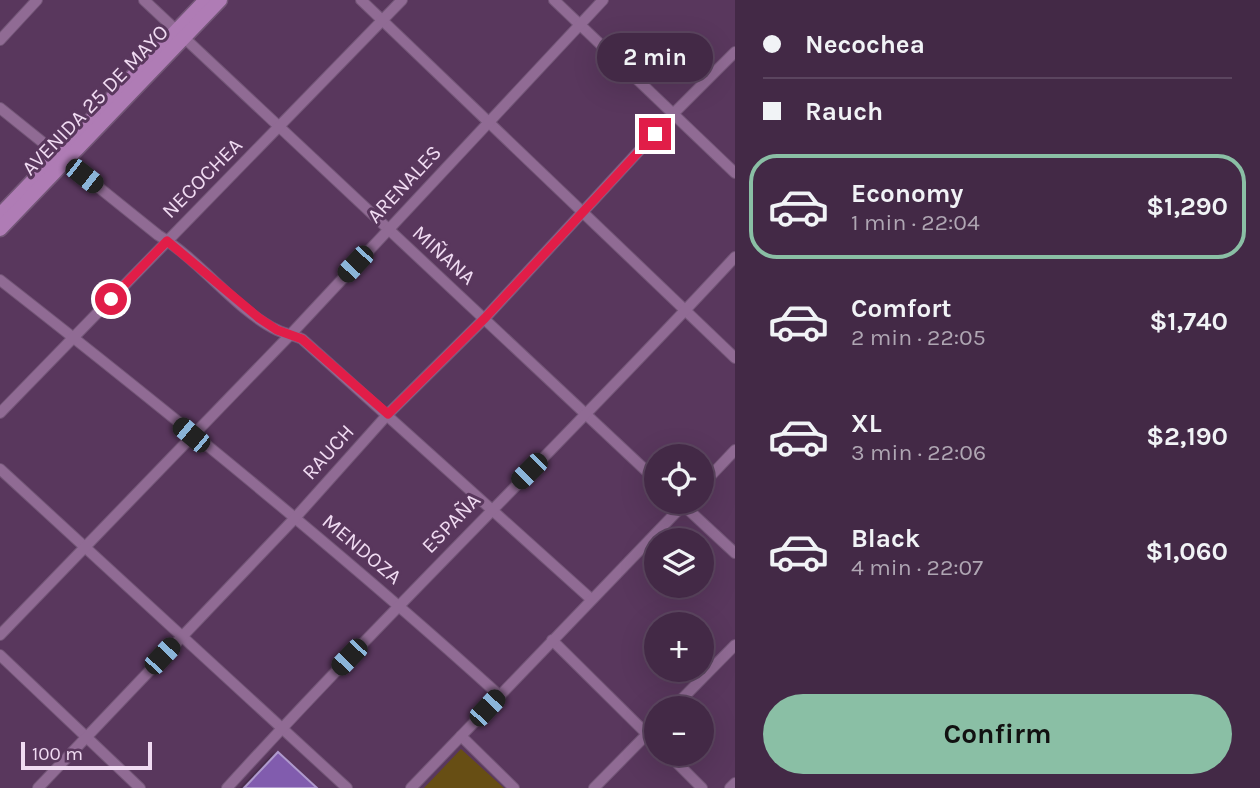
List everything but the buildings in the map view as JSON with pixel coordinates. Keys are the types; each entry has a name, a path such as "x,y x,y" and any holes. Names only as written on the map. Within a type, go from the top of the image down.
{"main road":[{"name":"AVENIDA 25 DE MAYO","path":"180,35 206,0"},
{"name":"AVENIDA 25 DE MAYO","path":"0,215 61,158 180,35 220,0"},
{"name":"AVENIDA 25 DE MAYO","path":"0,229 61,158"}],"street":[{"path":"0,40 37,0"},
{"name":"MIÑANA","path":"144,0 644,469"},
{"path":"361,0 735,358"},
{"name":"NECOCHEA","path":"0,413 402,0"},
{"path":"554,0 735,173"},
{"name":"ARENALES","path":"0,635 291,334 603,0"},
{"name":"RAUCH","path":"38,788 295,518 388,414 485,318 673,114 735,52"},
{"path":"0,108 259,318 277,330 302,339 591,599"},
{"name":"ESPAÑA","path":"227,788 399,604 586,415 735,257"},
{"name":"MENDOZA","path":"0,280 74,337 399,604 499,695"},
{"path":"714,472 735,450"},
{"path":"0,469 347,788"},
{"path":"411,788 672,514"},
{"path":"695,514 735,552"},
{"path":"552,640 644,730"},
{"path":"685,696 735,645"},
{"path":"0,655 139,788"},
{"path":"461,736 514,788"},
{"path":"594,788 644,738"},
{"path":"680,766 702,788"},
{"path":"730,788 735,783"}],"shaded area":[{"path":"461,749 504,788 424,788"}],"route":[{"path":"111,299 167,241 177,246 259,318 277,330 302,339 388,414 485,318 655,134"}]}
